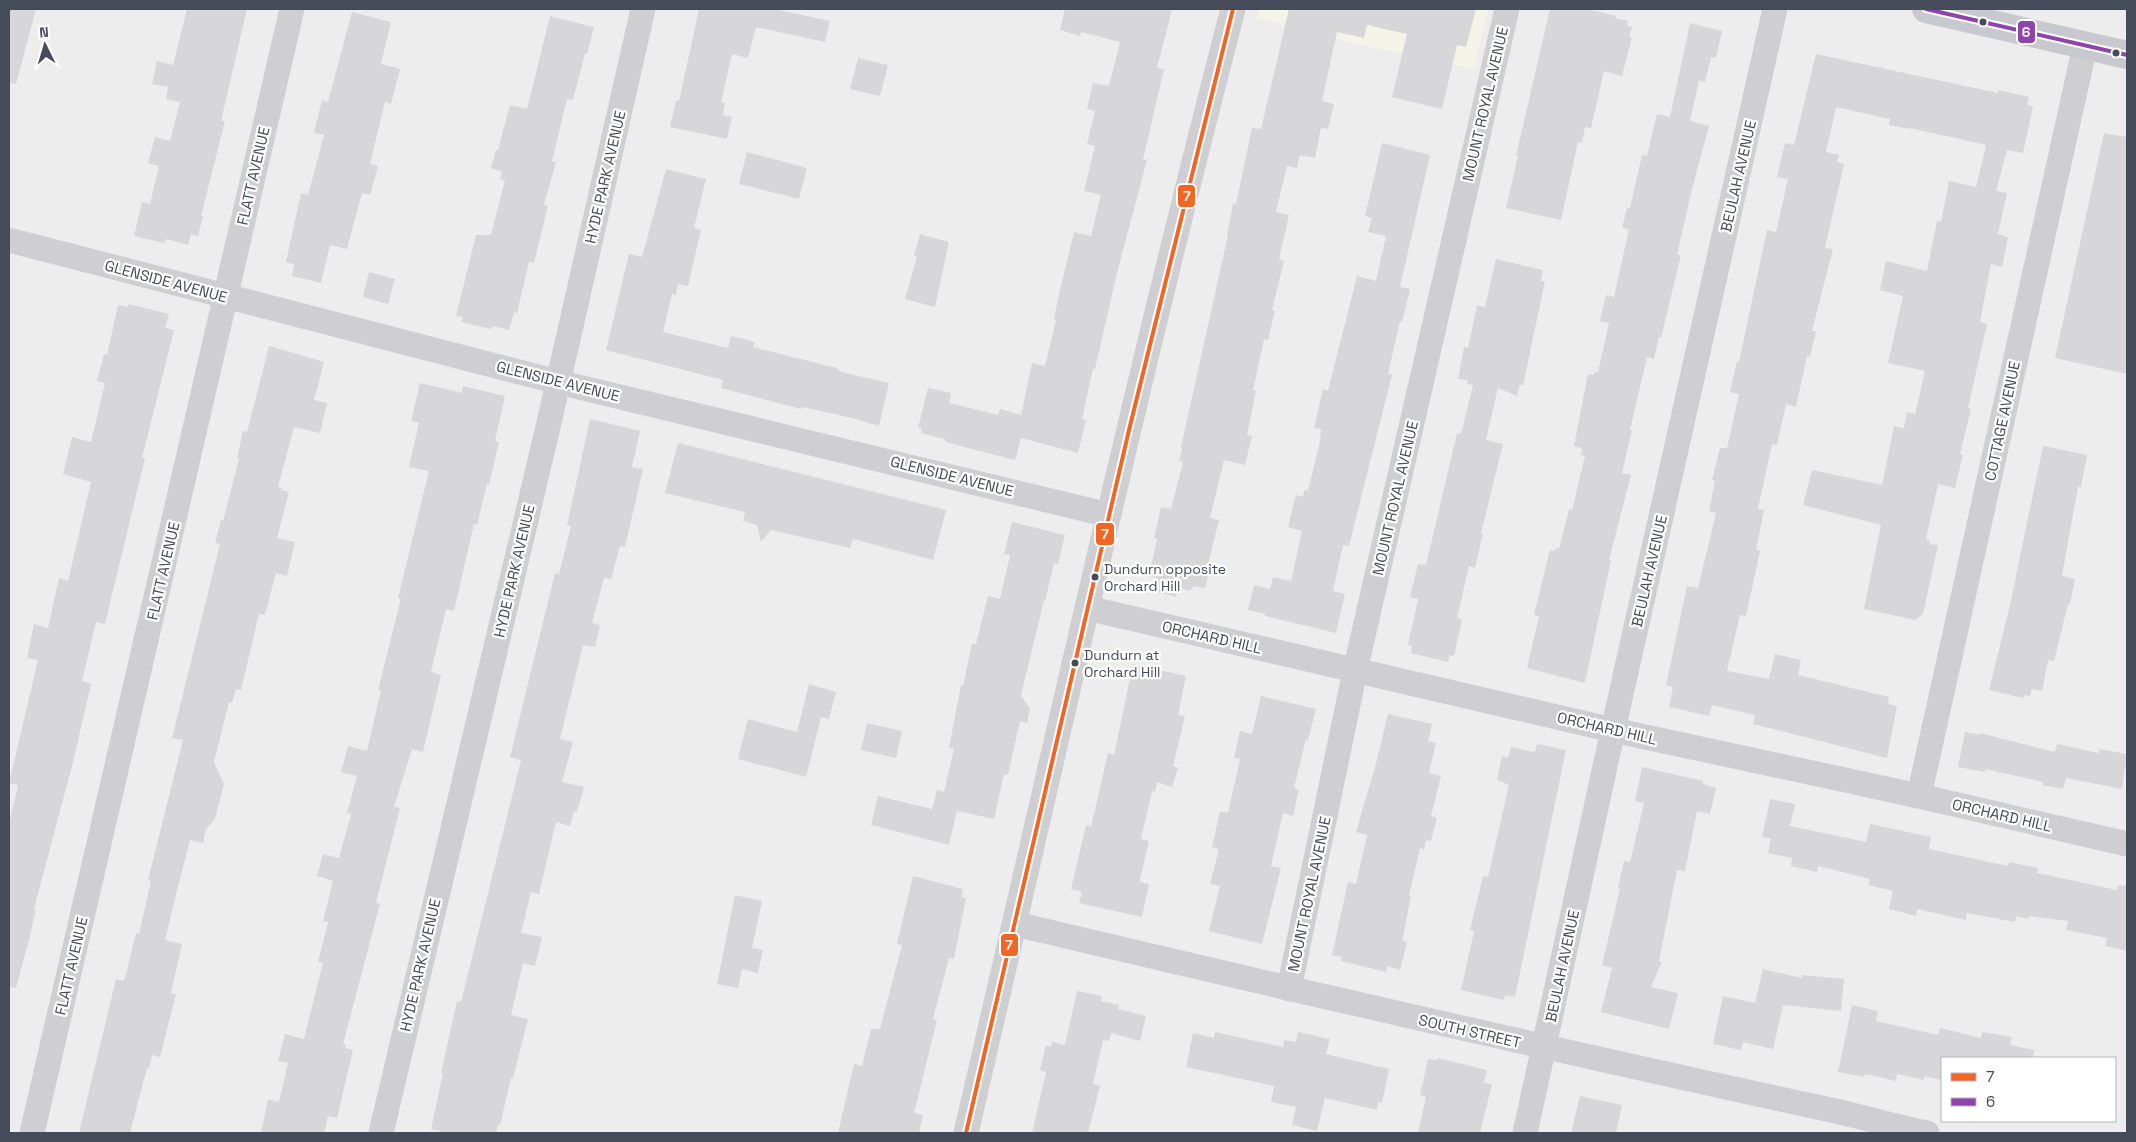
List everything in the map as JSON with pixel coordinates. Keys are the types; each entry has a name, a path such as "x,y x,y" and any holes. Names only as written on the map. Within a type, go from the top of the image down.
{"main road":[{"path":"1926,9 2127,55"}],"street":[{"name":"FLATT AVENUE","path":"32,1133 292,9"},
{"name":"HYDE PARK AVENUE","path":"381,1133 558,382 643,9"},
{"path":"966,1133 1087,608 1189,178 1233,9"},
{"name":"MOUNT ROYAL AVENUE","path":"1289,989 1355,671 1507,9"},
{"name":"BEULAH AVENUE","path":"1525,1133 1613,730 1776,9"},
{"name":"COTTAGE AVENUE","path":"1919,796 2085,46"},
{"name":"GLENSIDE AVENUE","path":"9,240 558,382 1109,515"},
{"name":"ORCHARD HILL","path":"1087,608 1613,730 1919,796 2127,844"},
{"name":"SOUTH STREET","path":"1014,924 1544,1048 1850,1114 1923,1133"}],"shaded area":[{"path":"1259,9 1488,9 1474,69 1367,46 1257,18"}],"building":[{"path":"9,9 36,9 16,84 9,83"},
{"path":"187,9 247,9 221,121 225,121 201,216 203,216 198,236 191,234 188,245 166,239 164,243 134,236 142,202 150,204 159,166 148,163 155,137 170,141 180,102 166,99 168,87 152,84 157,61 173,65"},
{"path":"699,9 774,9 830,21 825,42 756,27 748,58 732,54 721,102 725,103 723,115 732,117 727,139 670,127 676,101 679,101"},
{"path":"1065,9 1172,9 1157,68 1164,69 1143,160 1147,160 1117,273 1095,369 1093,369 1082,419 1086,420 1078,453 1021,438 1015,460 945,442 945,439 921,433 922,429 918,428 928,388 951,393 949,403 998,415 1000,409 1021,415 1032,363 1045,366 1056,320 1054,319 1058,298 1074,232 1091,236 1101,195 1084,191 1095,146 1087,144 1095,111 1087,109 1093,83 1109,86 1120,42 1081,32 1080,36 1060,30"},
{"path":"1289,9 1476,9 1466,47 1457,45 1442,109 1392,97 1407,34 1367,25 1364,38 1337,32 1322,101 1334,104 1328,129 1321,128 1315,158 1300,155 1297,168 1287,166 1276,212 1289,215 1279,260 1284,261 1272,310 1275,311 1268,340 1264,339 1253,390 1256,391 1247,435 1252,436 1245,465 1224,460 1210,518 1219,520 1208,564 1211,565 1205,588 1194,586 1190,591 1178,587 1176,597 1153,591 1156,578 1149,576 1157,539 1154,538 1161,507 1171,509 1183,462 1179,461 1181,447 1228,235 1233,203 1236,204 1252,128 1261,129"},
{"path":"1550,9 1588,9 1616,16 1615,18 1628,21 1627,26 1632,27 1629,37 1632,37 1622,76 1604,71 1591,128 1585,127 1582,143 1578,142 1561,220 1506,208"},
{"path":"352,12 391,22 381,64 400,69 391,104 385,102 370,164 378,166 370,195 362,193 347,249 330,245 321,283 292,276 294,264 286,262 301,193 308,195 324,135 314,133 322,100 328,102"},
{"path":"550,16 594,27 573,100 567,99 552,161 556,162 544,205 548,206 534,263 529,262 517,313 514,312 509,330 492,326 491,329 461,322 463,317 456,316 476,235 491,235 505,180 500,179 502,172 491,168 496,150 498,150 510,105 527,109"},
{"path":"1690,23 1722,31 1716,58 1711,57 1705,82 1699,81 1690,121 1709,126 1677,255 1681,255 1661,338 1659,337 1654,359 1647,357 1630,430 1632,430 1622,473 1631,475 1609,560 1611,560 1585,683 1527,668 1539,616 1534,615 1550,550 1555,551 1556,548 1559,549 1569,509 1572,510 1585,456 1581,455 1582,448 1574,446 1588,374 1594,375 1595,372 1598,372 1609,323 1600,321 1606,295 1614,297 1629,229 1622,228 1627,208 1630,208 1642,155 1647,156 1657,114 1670,117"},
{"path":"1816,54 1998,93 1999,90 2029,97 2027,105 2033,106 2023,153 2007,150 1996,191 2007,193 1998,234 2008,237 2002,267 1991,264 1980,322 1987,324 1968,408 1971,409 1960,454 1963,455 1955,488 1938,484 1926,539 1930,540 1929,544 1938,545 1923,614 1915,620 1864,609 1881,525 1803,505 1812,470 1882,485 1894,426 1904,428 1907,412 1915,414 1925,371 1888,363 1903,296 1880,290 1886,261 1927,271 1937,221 1941,222 1949,181 1976,187 1986,145 1889,125 1890,119 1836,107 1826,152 1839,155 1837,162 1844,164 1825,248 1833,249 1812,331 1816,332 1810,356 1807,356 1796,407 1786,404 1777,445 1772,444 1758,509 1764,510 1756,550 1760,551 1746,616 1740,615 1727,671 1769,679 1775,654 1801,660 1798,675 1889,697 1888,704 1897,706 1887,758 1753,724 1755,715 1712,705 1709,716 1669,707 1673,687 1666,685 1687,586 1698,588 1716,513 1709,511 1715,481 1712,480 1720,448 1727,448 1739,394 1730,392 1737,361 1739,362 1767,230 1776,232 1788,179 1777,177 1785,143 1794,145"},
{"path":"858,58 888,65 880,96 850,89"},
{"path":"2104,133 2127,137 2127,374 2055,358"},
{"path":"1382,143 1430,155 1400,287 1410,289 1402,322 1400,321 1388,374 1392,375 1349,546 1343,545 1333,591 1345,594 1336,633 1265,616 1265,614 1248,610 1254,585 1270,589 1273,577 1291,581 1302,531 1288,527 1296,495 1303,497 1304,490 1308,491 1320,441 1321,429 1314,428 1323,389 1328,391 1357,276 1376,281 1386,236 1368,232 1372,218 1365,216"},
{"path":"747,152 807,168 799,199 739,184"},
{"path":"666,169 706,179 694,228 701,230 688,286 678,284 676,295 672,294 663,332 728,348 731,336 755,342 753,347 837,368 841,372 889,383 879,426 802,407 801,409 721,388 723,380 606,350 629,254 642,257"},
{"path":"920,234 949,242 935,307 905,299 917,257 914,256"},
{"path":"1496,259 1543,270 1541,281 1545,281 1523,386 1520,384 1517,396 1498,388 1486,440 1503,444 1481,533 1483,534 1475,568 1469,566 1457,618 1462,620 1454,656 1450,655 1448,662 1411,653 1412,646 1408,645 1418,599 1410,597 1418,564 1426,565 1457,433 1461,434 1473,385 1467,384 1468,380 1458,379 1464,347 1468,348 1477,305 1485,307"},
{"path":"369,272 395,279 388,304 363,297"},
{"path":"129,304 169,314 165,328 174,330 142,458 145,458 105,624 96,622 82,681 91,684 73,762 34,909 36,909 29,940 16,988 9,987 9,824 18,785 9,783 38,660 27,658 34,624 48,628 59,578 68,581 91,482 63,474 72,437 91,442 105,383 97,381 104,354 107,355 118,305 128,307"},
{"path":"269,346 324,362 314,400 327,403 320,433 294,427 278,487 289,492 277,538 295,542 287,576 276,573 265,615 259,614 241,690 236,689 232,703 229,702 214,762 224,784 215,819 206,829 203,843 190,840 165,940 182,944 171,993 176,994 160,1057 152,1055 130,1133 79,1133 116,979 123,981 125,978 136,933 139,934 151,881 148,880 183,740 172,738 220,544 215,543 221,520 223,521 239,459 237,458 243,431 247,432"},
{"path":"420,383 462,393 463,386 505,396 495,441 499,442 477,525 474,524 454,611 446,609 431,672 441,675 423,752 412,749 394,807 400,808 376,903 380,904 343,1044 346,1044 345,1048 353,1050 337,1118 328,1116 324,1133 261,1133 268,1099 279,1102 288,1063 278,1061 285,1034 304,1039 323,963 318,962 328,922 323,921 333,881 317,876 323,854 339,858 351,814 347,813 357,776 341,772 348,746 367,751 381,690 378,690 401,598 398,598 429,471 409,467 419,423 411,421"},
{"path":"590,419 640,431 632,467 643,469 625,547 620,546 611,579 604,578 592,623 600,625 595,647 583,645 560,739 573,742 562,782 584,787 577,812 574,811 570,826 556,822 539,894 531,892 521,933 542,937 535,966 523,963 511,1015 528,1019 500,1125 498,1125 496,1133 447,1133 431,1129 443,1073 441,1073 457,1001 461,1002 521,760 510,757 555,573 559,574 571,526 567,525"},
{"path":"678,443 946,510 933,560 853,539 850,548 771,530 761,542 757,525 743,521 745,512 665,493"},
{"path":"2043,446 2087,455 2081,487 2078,487 2062,576 2075,579 2070,604 2068,604 2054,661 2048,660 2042,691 2032,689 2030,696 2024,695 2023,698 1989,690 2010,605"},
{"path":"1012,522 1065,535 1058,564 1054,563 1021,695 1030,709 1027,723 1020,721 1008,775 1004,774 994,819 957,811 949,845 871,825 878,796 932,809 937,790 944,792 954,749 949,748 961,685 963,686 972,643 976,644 988,596 1000,599 1010,555 1004,554"},
{"path":"1133,664 1186,676 1178,715 1185,716 1173,766 1178,768 1172,787 1157,782 1155,792 1152,791 1141,839 1149,841 1140,879 1140,882 1149,884 1142,917 1079,903 1082,892 1071,889 1086,825 1091,827 1108,753 1114,755"},
{"path":"809,684 836,692 829,719 821,717 806,777 738,759 748,719 797,732"},
{"path":"1261,696 1316,709 1308,740 1306,739 1294,788 1299,790 1293,816 1283,813 1271,866 1281,868 1262,944 1209,931 1220,886 1210,884 1219,849 1212,847 1220,811 1228,813 1240,759 1234,758 1240,731 1252,734"},
{"path":"1388,714 1432,724 1428,741 1436,743 1429,773 1441,776 1431,816 1437,818 1431,841 1426,840 1424,849 1420,848 1409,896 1411,896 1402,941 1407,942 1400,970 1387,966 1386,972 1341,961 1342,957 1332,955 1348,882 1356,884 1367,835 1356,832"},
{"path":"867,723 902,731 896,758 861,750"},
{"path":"1965,732 1980,735 1980,733 2055,752 2057,744 2099,753 2099,749 2127,754 2122,789 2066,778 2063,789 2042,785 2043,782 1985,769 1985,772 1958,767"},
{"path":"1537,744 1566,750 1515,997 1505,995 1504,1000 1461,990 1474,931 1470,930 1483,876 1488,877 1509,785 1497,780 1502,756 1508,758 1511,747 1535,752"},
{"path":"1642,767 1703,781 1703,784 1716,788 1710,814 1697,811 1685,871 1677,870 1659,961 1662,962 1651,987 1678,993 1669,1029 1601,1012 1612,968 1602,965 1620,889 1618,888 1624,861 1630,862 1644,803 1635,801"},
{"path":"1770,799 1795,804 1790,826 1866,842 1870,824 1931,837 1929,849 2008,866 2009,862 2038,868 2037,873 2117,890 2118,885 2127,886 2127,951 2105,946 2107,938 2066,930 2068,921 2029,916 2028,919 2016,916 2015,922 1967,913 1966,920 1917,909 1916,916 1889,909 1893,891 1868,885 1870,879 1818,866 1817,872 1791,866 1792,858 1768,853 1771,839 1762,837"},
{"path":"913,876 963,889 961,897 966,898 954,959 949,958 933,1019 937,1020 914,1113 923,1115 919,1133 838,1133 854,1064 862,1066 871,1029 880,1029 902,945 897,944"},
{"path":"735,895 762,901 752,948 763,950 758,973 742,969 738,988 717,984"},
{"path":"1763,969 1802,978 1802,975 1844,979 1841,1011 1783,1005 1773,1049 1743,1042 1741,1050 1713,1044 1723,996 1755,1003"},
{"path":"1077,991 1102,996 1101,1001 1119,1005 1118,1009 1146,1016 1140,1041 1111,1033 1109,1041 1103,1040 1093,1084 1100,1086 1088,1133 1032,1133 1046,1072 1040,1070 1046,1045 1051,1047 1052,1042 1065,1045"},
{"path":"1852,1005 1878,1011 1876,1021 1938,1035 1940,1028 1981,1038 1982,1032 2012,1037 2010,1045 2034,1050 2033,1057 1941,1057 1941,1080 1924,1076 1924,1080 1897,1074 1896,1081 1865,1074 1864,1077 1838,1072"},
{"path":"1215,1032 1283,1047 1284,1040 1296,1042 1298,1032 1330,1039 1326,1054 1389,1069 1382,1103 1378,1102 1377,1110 1325,1098 1317,1131 1292,1125 1296,1107 1271,1102 1274,1086 1186,1067 1193,1033 1214,1038"},
{"path":"1438,1058 1487,1070 1484,1083 1492,1084 1480,1133 1418,1133 1426,1097 1420,1095 1428,1059 1437,1060"},
{"path":"1580,1096 1622,1105 1616,1133 1571,1133"}],"transit line":[{"name":"7","path":"966,1133 1129,430 1233,9"},
{"name":"6","path":"1926,9 2127,55"}],"place":[{"name":"Dundurn opposite Orchard Hill","path":"1095,577"},
{"name":"Dundurn at Orchard Hill","path":"1075,663"}]}
